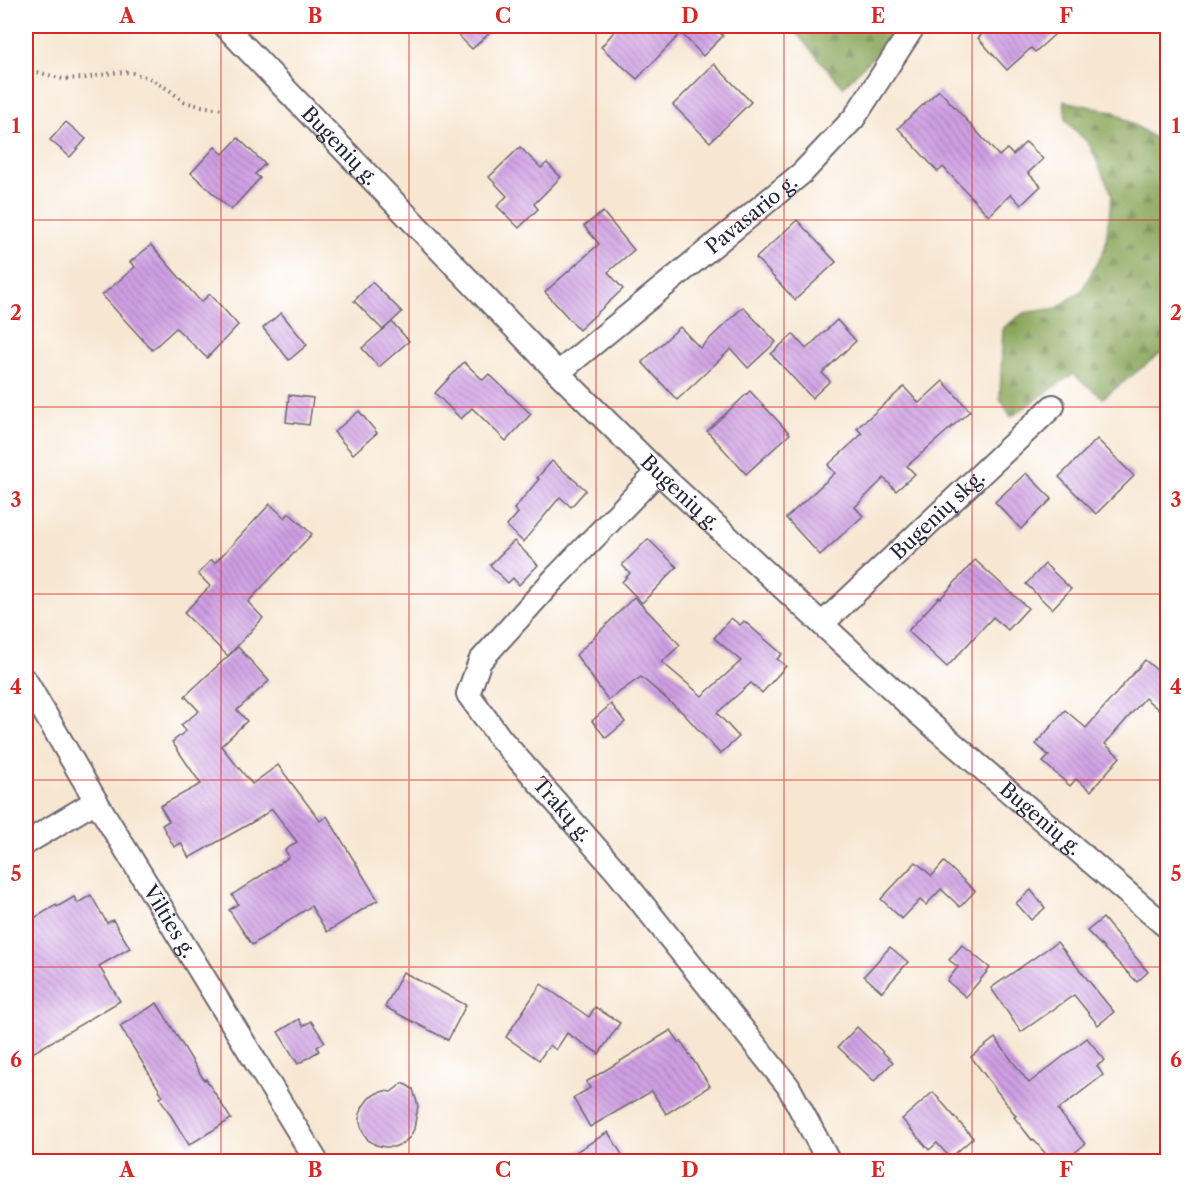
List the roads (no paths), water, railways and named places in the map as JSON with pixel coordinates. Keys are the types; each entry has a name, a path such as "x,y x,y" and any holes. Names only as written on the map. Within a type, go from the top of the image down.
{"street":[{"name":"Bugenių g.","path":"225,26 558,373 658,472 920,715 1167,928"},
{"name":"Pavasario g.","path":"558,373 802,174 854,118 914,26"},
{"name":"Bugenių skg.","path":"822,624 1053,406"},
{"name":"Trakų g.","path":"658,472 555,578 480,661 468,694 500,738 617,872 789,1086 829,1161"},
{"name":"Vilties g.","path":"26,681 96,801 318,1161"},
{"path":"26,843 96,801"}]}
